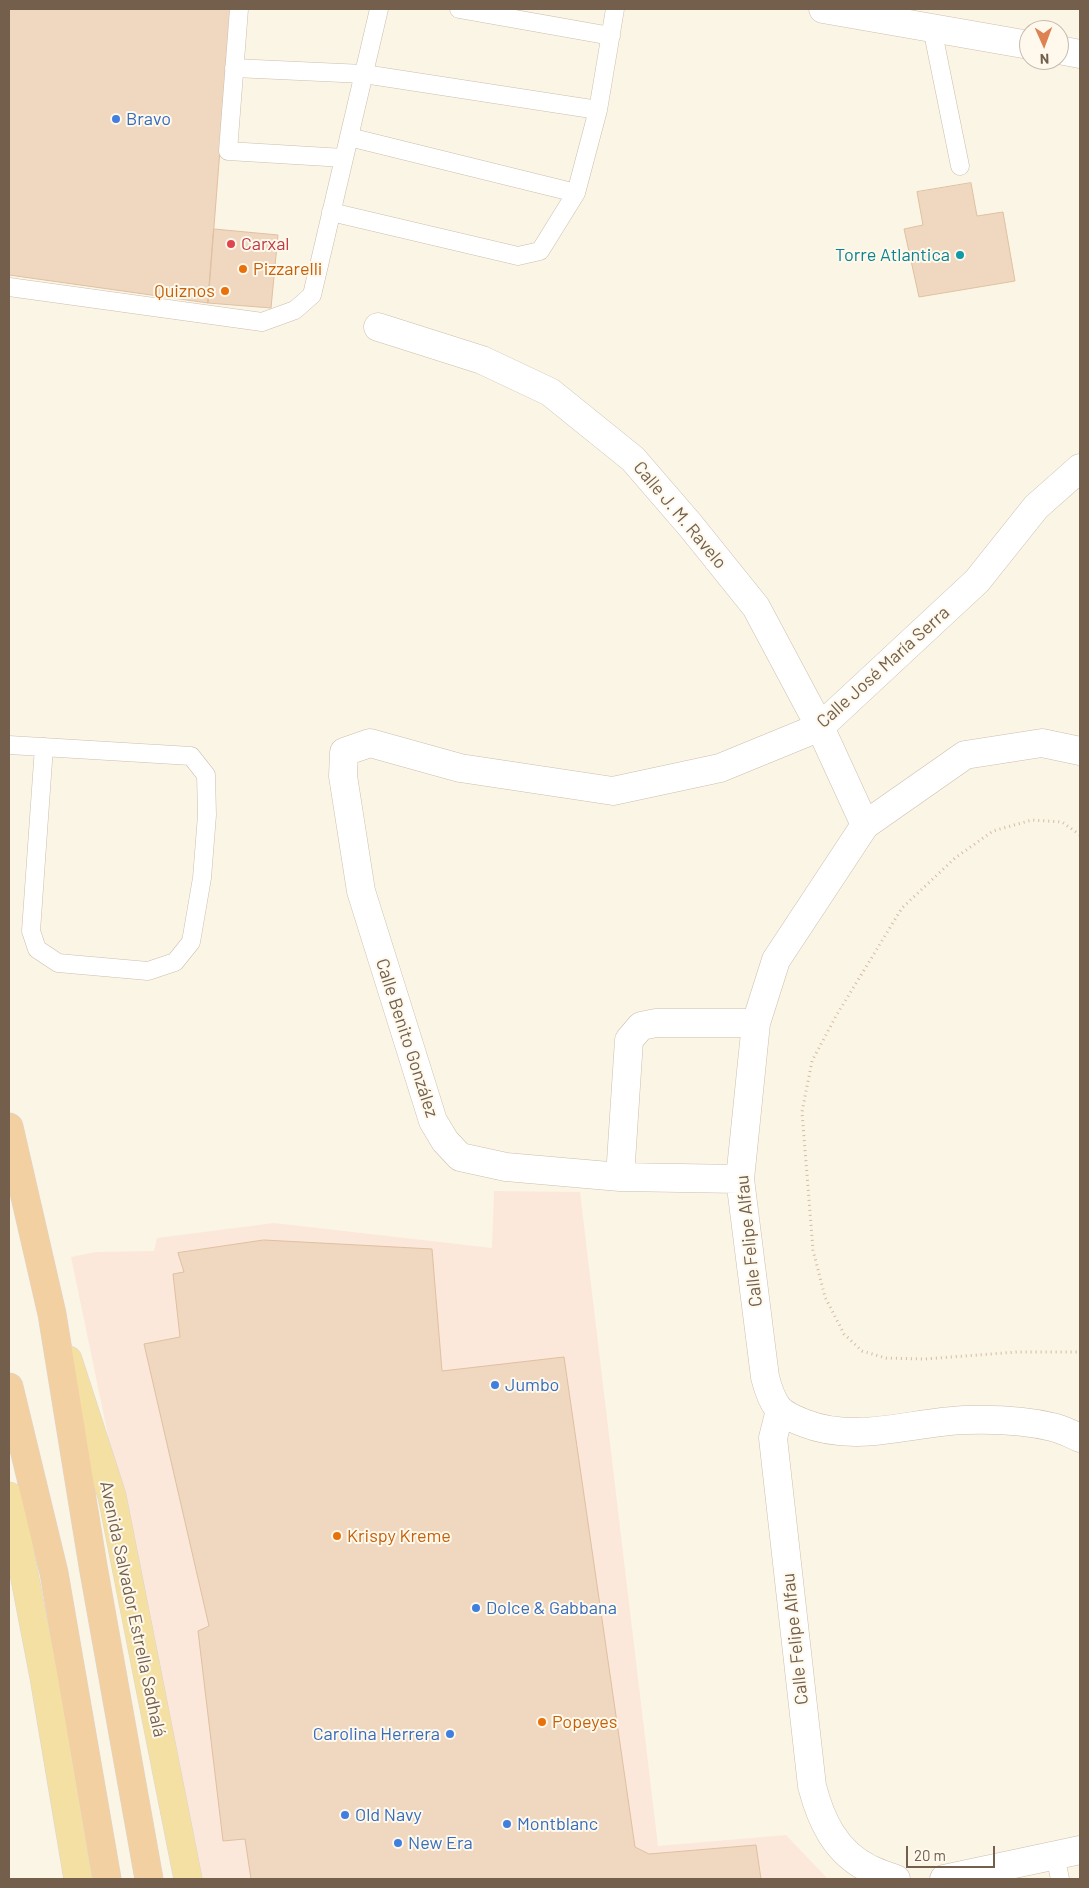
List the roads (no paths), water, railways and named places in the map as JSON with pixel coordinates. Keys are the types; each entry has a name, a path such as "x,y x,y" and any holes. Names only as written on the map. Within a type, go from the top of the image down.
{"highway":[{"name":"Avenida Salvador Estrella Sadhalá","path":"9,1127 52,1314 93,1566 148,1879"},
{"path":"9,1387 54,1573 107,1879"}],"main road":[{"name":"Avenida Salvador Estrella Sadhalá","path":"52,1314 112,1496 188,1879"},
{"path":"9,1496 44,1677 78,1879"}],"street":[{"path":"823,9 1019,43"},
{"name":"Calle J. M. Ravelo","path":"378,327 482,360 550,392 633,459 690,525 756,607 820,727 865,825"},
{"name":"Calle José María Serra","path":"344,752 370,742 460,768 613,791 720,768 820,727 977,581 1036,507 1080,468"},
{"name":"Calle Felipe Alfau","path":"896,1879 870,1869 848,1854 829,1832 819,1812 812,1786 773,1438 780,1410 770,1396 765,1377 740,1179 756,1023 776,960 865,825 965,755 1042,743 1080,751"},
{"name":"Calle Benito González","path":"344,752 343,776 361,891 432,1121 445,1142 460,1157 506,1167 620,1177 740,1179"},
{"path":"620,1177 629,1040 641,1026 656,1023 756,1023"},
{"path":"780,1410 796,1420 821,1430 847,1433 883,1431 964,1420 1008,1420 1053,1427 1080,1438"},
{"path":"944,1879 1065,1862"}],"lane":[{"path":"239,9 228,151 344,158"},
{"path":"9,287 262,322 295,310 312,295 379,9"},
{"path":"459,9 612,36"},
{"path":"331,212 518,256 540,251 576,193 598,110 612,36 615,9"},
{"path":"932,28 960,166"},
{"path":"234,68 364,74 598,110"},
{"path":"349,137 576,193"},
{"path":"9,745 44,747 191,756 206,775 207,815 202,878 191,942 175,962 148,970 58,963 37,949 31,931 44,747"}],"place":[{"name":"Bravo","path":"116,119"},
{"name":"Carxal","path":"231,244"},
{"name":"Torre Atlantica","path":"960,255"},
{"name":"Pizzarelli","path":"243,269"},
{"name":"Quiznos","path":"225,291"},
{"name":"Jumbo","path":"495,1385"},
{"name":"Krispy Kreme","path":"337,1536"},
{"name":"Dolce & Gabbana","path":"476,1608"},
{"name":"Popeyes","path":"542,1722"},
{"name":"Carolina Herrera","path":"450,1734"},
{"name":"Old Navy","path":"345,1815"},
{"name":"Montblanc","path":"507,1824"},
{"name":"New Era","path":"398,1843"}]}
